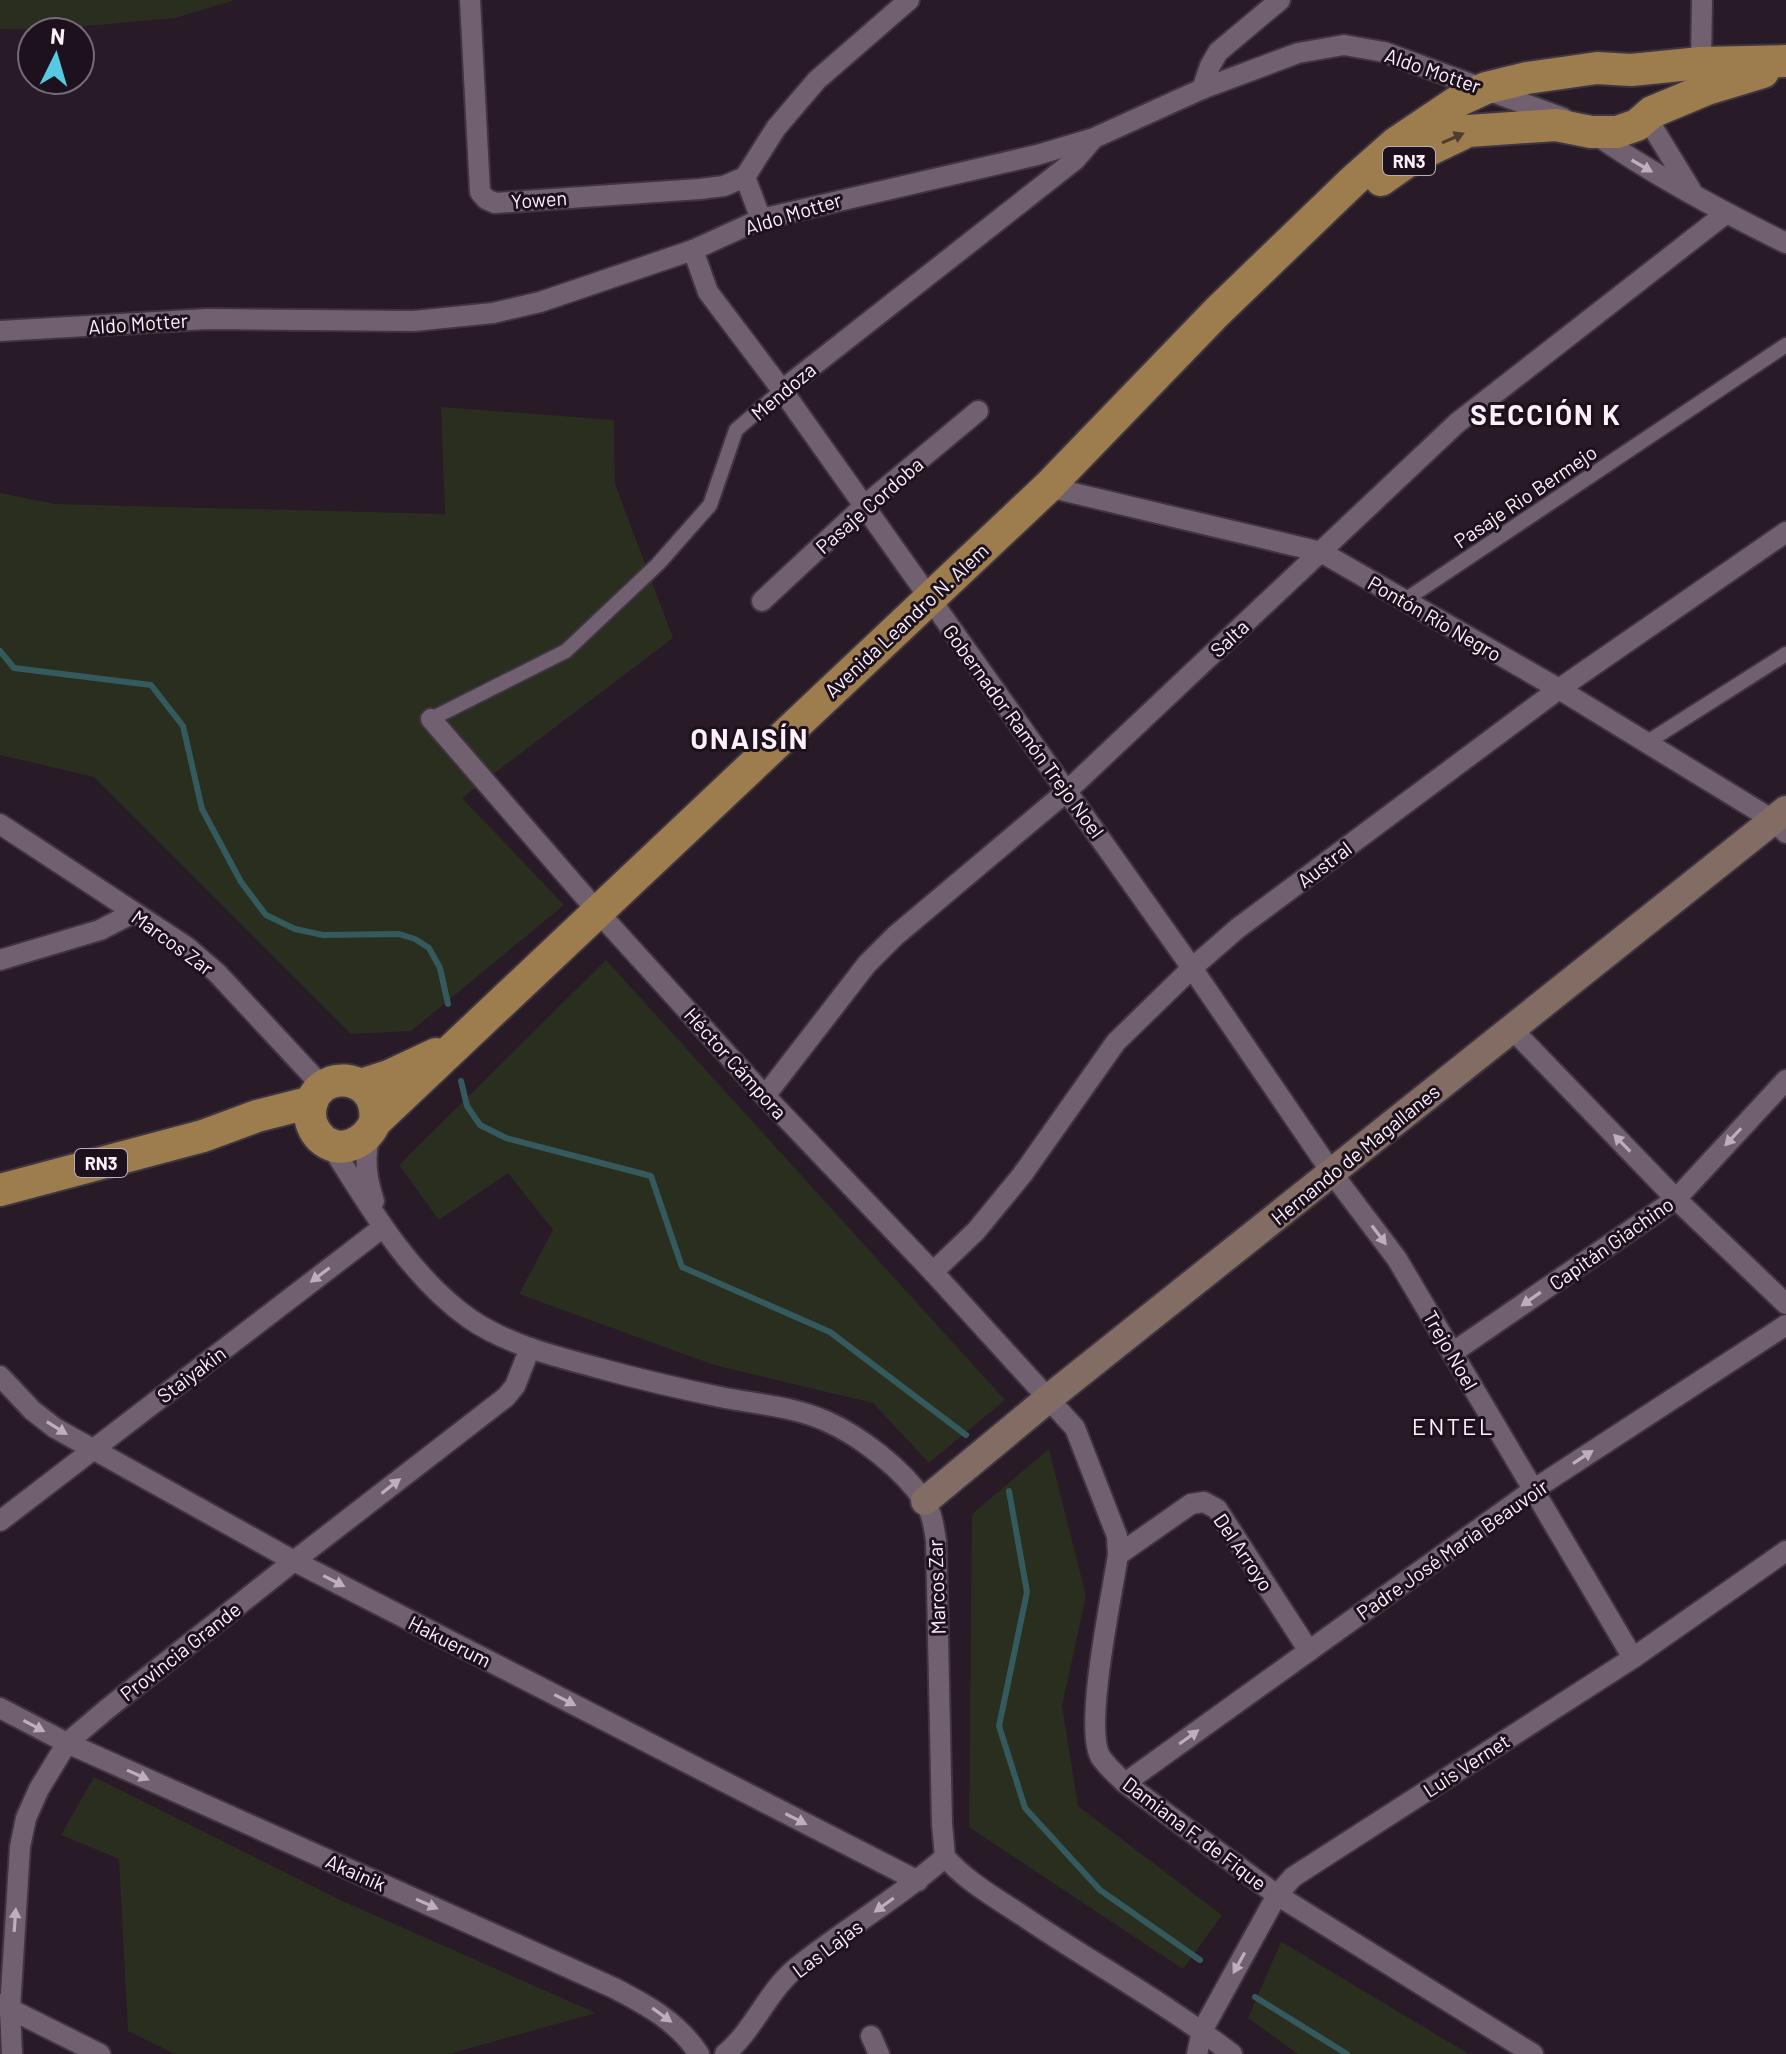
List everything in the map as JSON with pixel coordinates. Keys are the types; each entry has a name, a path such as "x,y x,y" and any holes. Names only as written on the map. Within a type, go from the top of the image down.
{"highway":[{"name":"Avenida Leandro N. Alem","path":"320,1116 348,1146 356,1144 463,1039 1048,487 1206,323 1396,143 1460,100 1486,88 1527,78 1579,70 1631,70 1701,63 1786,64"},
{"name":"Avenida Leandro N. Alem","path":"1272,259 1412,158 1468,131 1575,125 1627,130 1649,115 1707,89 1786,64"},
{"path":"1575,125 1559,107 1563,85 1579,70"},
{"path":"1631,70 1649,87 1652,99 1649,115"},
{"name":"Avenida Leandro N. Alem","path":"0,1190 203,1136 270,1130 320,1116 341,1080 361,1085 389,1076 463,1039"},
{"path":"361,1085 374,1101 372,1128"}],"main road":[{"name":"Hernando de Magallanes","path":"925,1501 1049,1398 1512,1029 1782,821"}],"street":[{"name":"Yowen","path":"470,0 480,192 486,199 495,203 700,189 724,186 745,177"},
{"path":"761,219 745,177 776,128 817,80 909,0"},
{"path":"1202,89 1218,52 1280,0"},
{"path":"1701,63 1702,0"},
{"name":"Aldo Motter","path":"0,331 207,319 414,321 493,313 540,302 693,250 761,219 845,197 1037,155 1094,138 1202,89 1298,53 1344,45 1384,52 1486,88 1575,125 1725,214 1786,243"},
{"name":"Aldo Motter","path":"1649,115 1672,163 1695,197"},
{"name":"Mendoza","path":"431,719 566,651 658,564 710,505 736,430 782,390 1075,160 1094,138"},
{"name":"Salta","path":"765,1096 867,964 895,936 1067,791 1457,423 1725,214"},
{"name":"Gobernador Ramón Trejo Noel","path":"693,250 708,292 782,390 1067,791 1332,1173"},
{"name":"Pasaje Rio Bermejo","path":"1405,600 1786,345"},
{"name":"Pasaje Cordoba","path":"762,601 864,506 978,411"},
{"name":"Pontón Río Negro","path":"1048,487 1321,552 1782,821"},
{"name":"Austral","path":"933,1272 976,1231 1022,1175 1116,1042 1238,928 1559,689 1786,532"},
{"path":"1646,743 1786,654"},
{"name":"Héctor Cámpora","path":"431,719 599,913 765,1096 1049,1398"},
{"name":"Marcos Zar","path":"0,824 187,947 217,973 320,1116 382,1228 425,1277 471,1319 530,1348 671,1387 800,1412 824,1420 856,1436 925,1501 933,1521 936,1541 945,1857"},
{"path":"0,960 100,930 133,913"},
{"path":"1512,1029 1676,1199 1786,1304"},
{"name":"Capitán Giachino","path":"1452,1353 1676,1199 1786,1080"},
{"name":"Marcos Zar","path":"372,1128 365,1154 367,1181 382,1228"},
{"name":"Trejo Noel","path":"1332,1173 1397,1259 1633,1658"},
{"name":"Staiyakin","path":"0,1521 382,1228"},
{"name":"Padre José María Beauvoir","path":"1125,1783 1533,1490 1786,1325"},
{"name":"Provincia Grande","path":"12,2054 5,2007 20,1847 26,1818 39,1789 67,1743 294,1561 506,1397 515,1386 530,1348"},
{"name":"Hakuerum","path":"0,1376 32,1410 55,1428 294,1561 918,1881"},
{"name":"Damiana F. de Fique","path":"1049,1398 1075,1428 1117,1536 1118,1555 1095,1719 1100,1756 1125,1783 1277,1895 1533,2054"},
{"name":"Del Arroyo","path":"1118,1555 1191,1504 1204,1502 1217,1509 1309,1651"},
{"name":"Luis Vernet","path":"1197,2054 1202,2031 1277,1895 1293,1877 1633,1658 1786,1551"},
{"name":"Akainik","path":"0,1708 67,1743 614,1988 674,2024 699,2054"},
{"path":"945,1857 971,1881 1202,2031 1232,2054"},
{"name":"Las Lajas","path":"725,2054 736,2045 773,1993 794,1970 918,1881 945,1857"},
{"path":"5,2007 100,2054"}],"green space":[{"path":"0,0 235,0 175,18 96,25 96,16 16,16 16,29 0,29"},
{"path":"441,407 614,420 615,484 673,638 462,798 564,905 411,1031 351,1034 94,777 0,755 0,493 55,504 445,514"},
{"path":"606,960 1005,1400 929,1463 873,1403 714,1365 519,1294 553,1230 508,1173 439,1220 399,1165"},
{"path":"1049,1449 1086,1596 1062,1706 1078,1806 1222,1915 1183,1969 969,1827 972,1514"},
{"path":"94,1777 340,1900 596,2013 449,2054 175,2054 128,2031 119,1859 61,1835"},
{"path":"1281,1942 1469,2054 1298,2054 1248,2018"}],"waterway":[{"path":"0,651 14,668 151,685 183,726 202,809 241,882 266,915 295,929 323,935 399,934 415,939 429,948 440,968 448,1004"},
{"path":"461,1081 467,1106 480,1125 506,1138 651,1176 682,1267 830,1332 966,1435"},
{"path":"1009,1491 1027,1592 999,1726 1025,1808 1100,1890 1200,1960"},
{"path":"1255,1997 1347,2054"}],"district":[{"name":"SECCIÓN K","path":"1546,414"},
{"name":"ONAISÍN","path":"750,738"},
{"name":"ENTEL","path":"1453,1425"}]}
